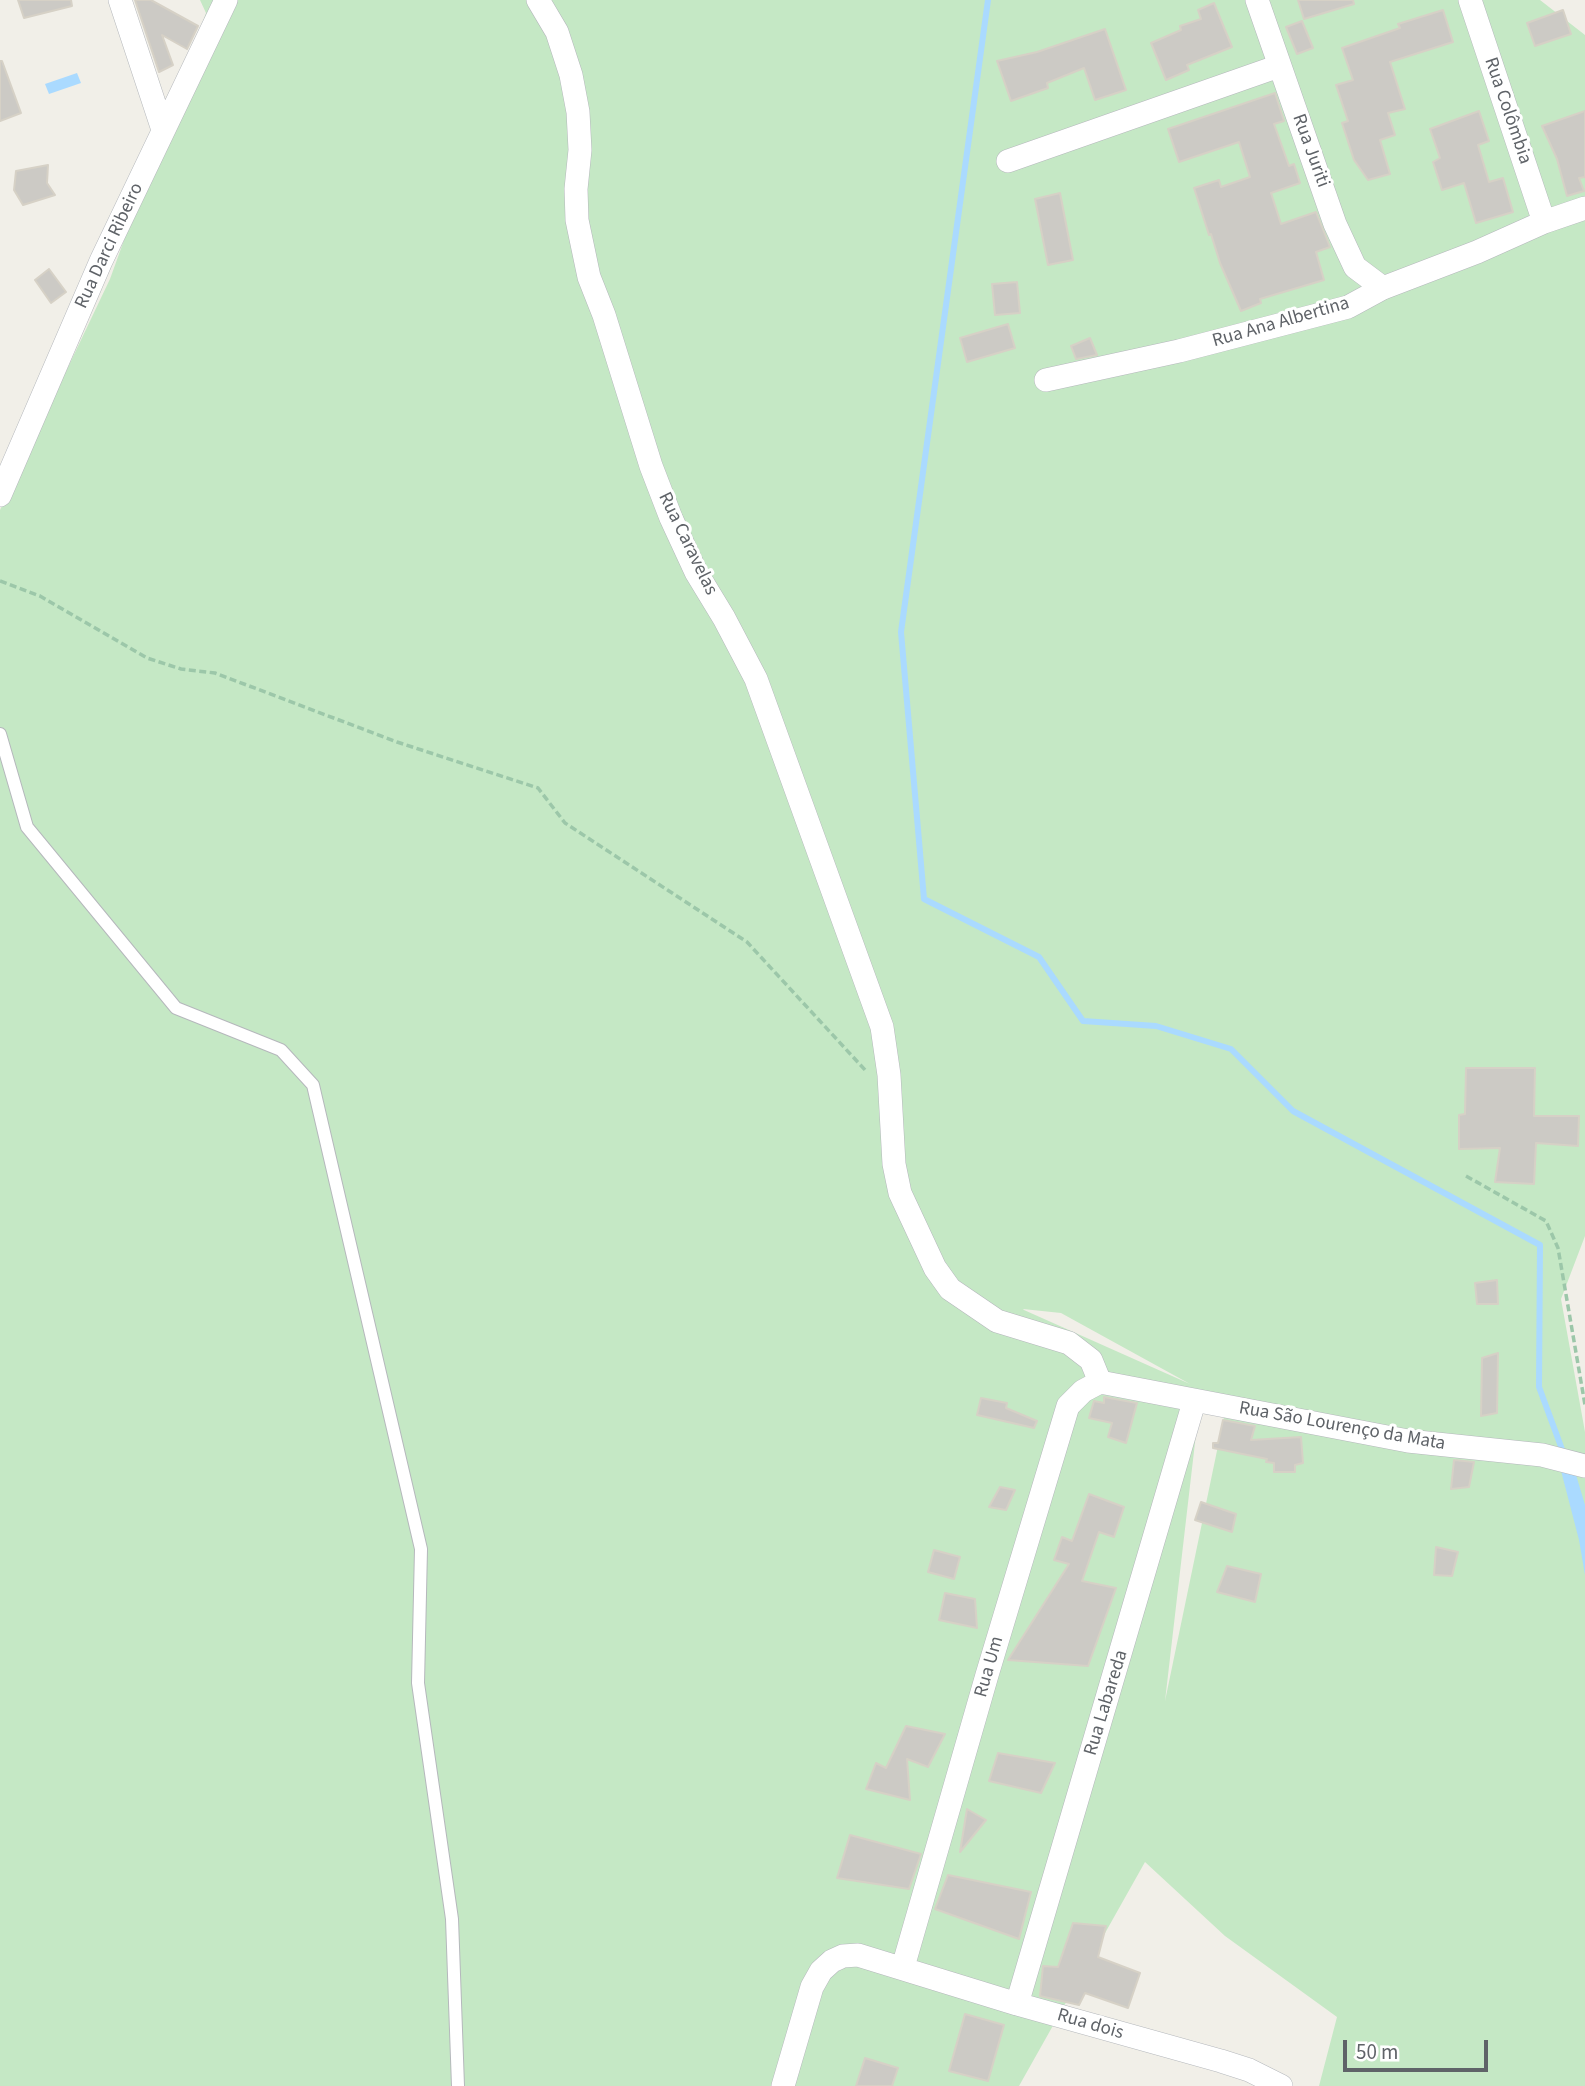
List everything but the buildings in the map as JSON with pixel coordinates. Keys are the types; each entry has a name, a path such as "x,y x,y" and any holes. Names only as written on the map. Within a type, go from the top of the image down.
{"street":[{"path":"120,0 163,130"},
{"name":"Rua Darci Ribeiro","path":"0,495 101,261 226,0"},
{"name":"Rua Caravelas","path":"538,0 557,32 576,99 580,150 576,189 577,220 589,277 612,335 647,453 671,518 696,572 756,678 882,1027 894,1164 900,1194 934,1268 950,1289 997,1321 1069,1343 1091,1360 1100,1382"},
{"name":"Rua Juriti","path":"1258,0 1335,224 1355,267 1383,288"},
{"name":"Rua Colômbia","path":"1470,0 1544,222"},
{"path":"1008,161 1279,66"},
{"name":"Rua Ana Albertina","path":"1046,380 1179,351 1323,315 1348,307 1383,288 1477,252 1544,222 1585,208"},
{"name":"Rua São Lourenço da Mata","path":"1100,1382 1408,1441 1542,1455 1585,1466"},
{"name":"Rua Um","path":"904,1968 1068,1406 1074,1397 1100,1382"},
{"name":"Rua Labareda","path":"1017,2004 1194,1402"},
{"name":"Rua dois","path":"783,2086 812,1987 821,1971 832,1961 858,1955 1017,2004 1221,2061 1279,2084"}],"lane":[{"path":"0,734 27,827 176,1008 281,1050 313,1085 421,1549 418,1683 452,1919 458,2086"}],"path":[{"path":"0,581 40,596 147,658 181,669 215,673 397,742 538,788 565,823 747,942 889,1085"},
{"path":"1466,1176 1546,1221 1558,1248 1585,1405"}],"green space":[{"path":"200,0 1540,0 1585,35 1585,1236 1561,1299 1585,1432 1585,2086 1319,2086 1337,2017 1225,1936 1145,1862 1019,2086 0,2086 0,510 110,279 206,13","holes":["1024,1310 1061,1313 1190,1384","1201,1391 1224,1417 1165,1701"]}],"water":[{"path":"77,73 81,83 49,94 45,84"},
{"path":"1559,1463 1574,1468 1585,1505 1585,1575 1579,1540"}],"waterway":[{"path":"988,0 901,632 924,899 1039,957 1083,1021 1156,1026 1231,1049 1293,1111 1540,1245 1539,1387 1563,1452"}]}
